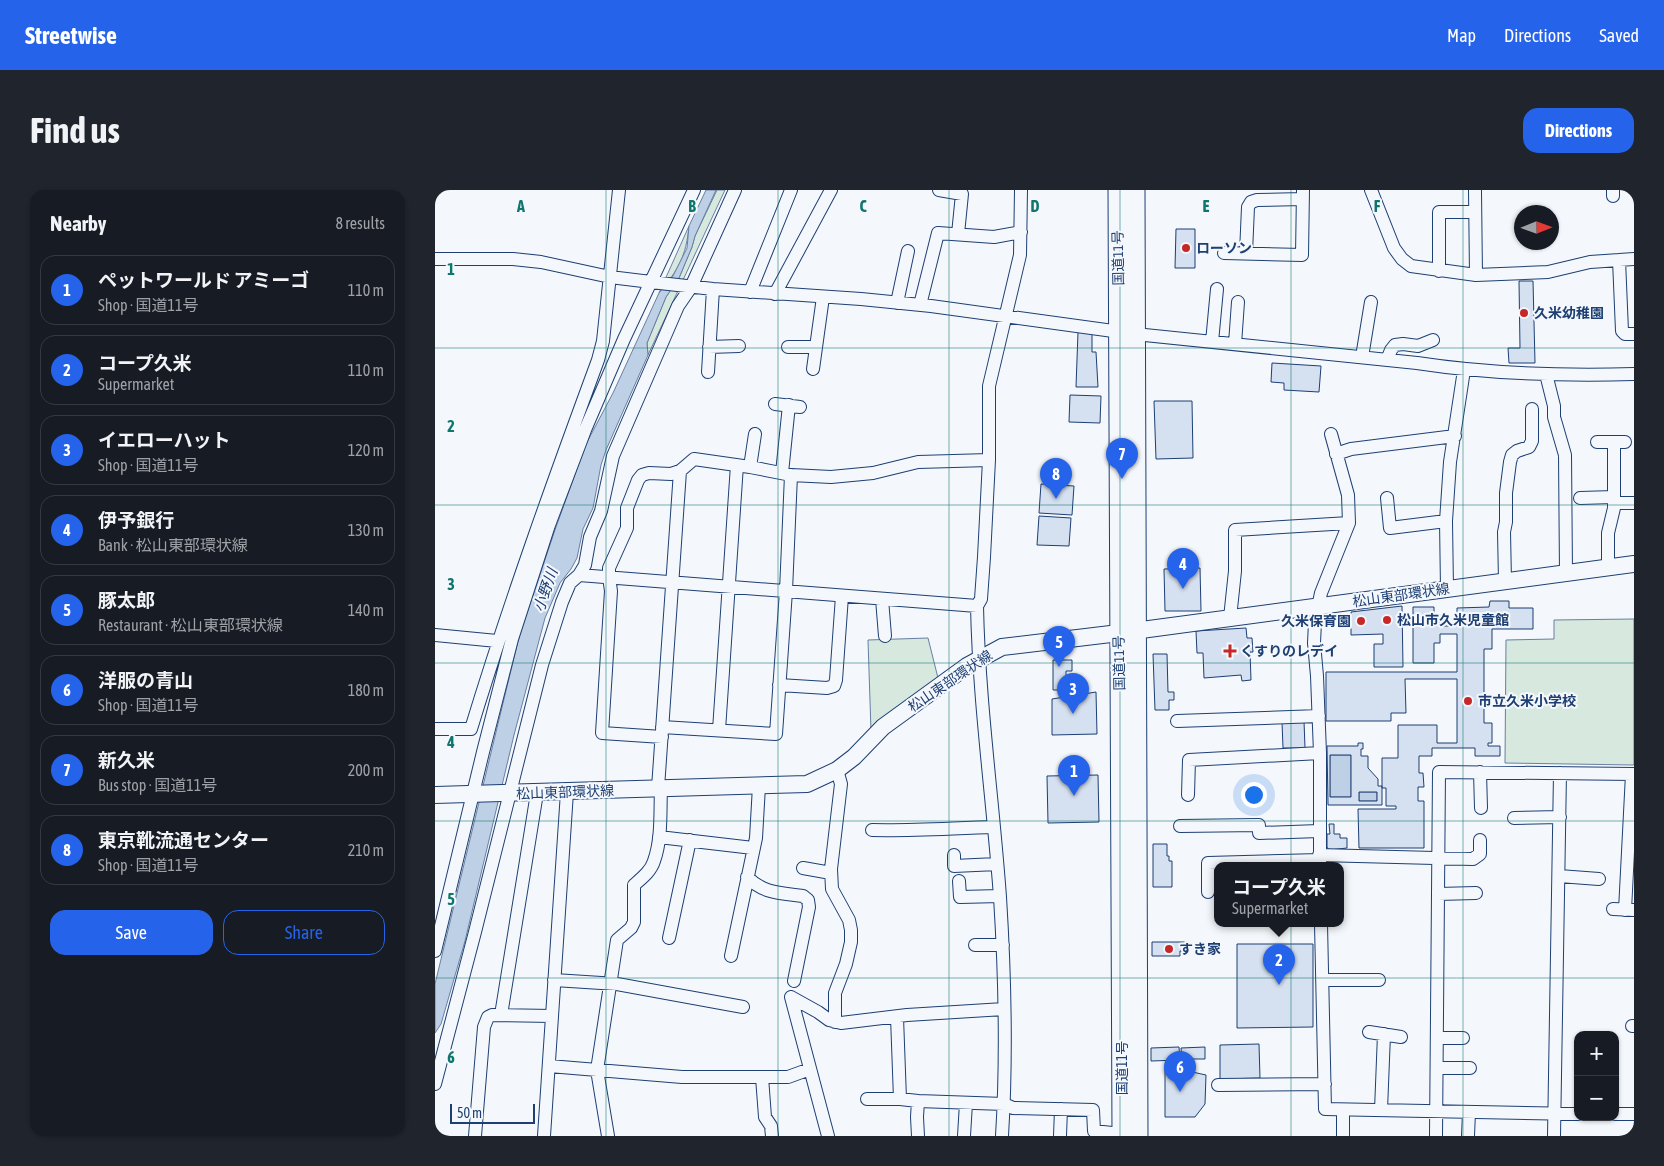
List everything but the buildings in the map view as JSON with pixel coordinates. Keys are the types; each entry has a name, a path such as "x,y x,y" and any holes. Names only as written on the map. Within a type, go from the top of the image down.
{"highway":[{"name":"国道11号","path":"1118,190 1127,332"},
{"name":"国道11号","path":"1129,1135 1127,332 1135,190"}],"main road":[{"name":"松山東部環状線","path":"435,795 807,784 837,770 853,758 883,727 978,660 1002,647 1634,564"}],"street":[{"path":"435,729 471,729 497,642 601,351 619,190"},
{"path":"435,951 512,639 549,525 585,430 654,283 694,190"},
{"path":"435,1084 475,932 507,793 542,665 562,602 570,583 579,575 585,565 590,537 601,511 613,456 679,306 735,190"},
{"path":"750,292 791,190"},
{"path":"775,294 831,190"},
{"path":"939,190 962,194 958,234"},
{"path":"1002,1136 1006,1046 1003,945 978,660 977,606 981,599 989,460 989,386 1020,255 1021,190"},
{"path":"1371,190 1394,248 1402,259 1411,266 1476,275 1548,272 1590,262 1634,259"},
{"path":"1475,191 1476,275"},
{"path":"1224,253 1302,254 1303,194 1251,202 1249,207 1247,253"},
{"path":"1439,271 1439,212 1475,212"},
{"path":"920,305 938,232 994,237 1021,232"},
{"path":"897,303 908,251"},
{"path":"435,258 513,259 541,262 610,277 654,283 920,305 1127,332 1463,370 1583,375 1634,374"},
{"path":"1619,260 1622,331 1625,334 1634,334"},
{"path":"708,372 713,289"},
{"path":"1212,342 1217,289"},
{"path":"813,369 823,297"},
{"path":"1235,344 1238,302"},
{"path":"1362,358 1371,302"},
{"path":"1387,360 1395,345 1418,346 1433,340"},
{"path":"709,347 739,346"},
{"path":"788,347 816,347"},
{"path":"1447,589 1446,521 1450,462 1463,370"},
{"path":"1546,374 1554,406 1554,417 1565,455 1566,573"},
{"path":"775,404 794,406 787,474 786,591 776,734 719,730 602,733 611,591 609,568 627,528 627,508 638,480 642,475 649,473 671,474 680,471 694,458 750,466 787,474 831,477 873,473 918,462 989,460"},
{"path":"1505,581 1504,532 1510,462 1512,455 1529,447 1532,441 1532,410"},
{"path":"750,466 755,434"},
{"path":"1320,860 1320,753 1314,643 1315,622 1318,606 1349,523 1347,495 1331,434"},
{"path":"1336,454 1351,450 1455,436"},
{"path":"1597,442 1619,442 1614,500 1608,533 1607,568"},
{"path":"719,730 737,465"},
{"path":"608,1136 597,1070 609,984 617,940 631,928 634,922 634,885 644,877 654,862 659,837 662,732 680,471"},
{"path":"1387,498 1390,528 1446,521"},
{"path":"1580,498 1634,503"},
{"path":"1230,618 1235,571 1235,530 1349,523"},
{"path":"579,575 977,606"},
{"path":"779,685 827,688 834,686 842,596"},
{"path":"882,599 885,636"},
{"path":"435,634 497,642"},
{"path":"1177,721 1319,716"},
{"path":"1188,795 1189,760 1320,753"},
{"path":"835,1022 835,993 846,964 851,942 849,920 832,889 831,873 841,784 837,770"},
{"path":"1436,1136 1439,772 1633,774 1624,909"},
{"path":"1480,772 1481,808"},
{"path":"1554,1136 1561,773"},
{"path":"731,956 753,848 759,786"},
{"path":"544,1136 567,792"},
{"path":"501,1015 537,793"},
{"path":"1514,818 1560,817"},
{"path":"1180,826 1259,825 1259,833 1319,831"},
{"path":"873,830 917,831 994,827"},
{"path":"659,837 753,848"},
{"path":"669,938 690,840"},
{"path":"1245,862 1473,859 1480,854 1480,840"},
{"path":"954,856 954,866 997,864"},
{"path":"1208,892 1208,863 1214,863"},
{"path":"803,868 831,873"},
{"path":"1559,876 1599,880"},
{"path":"747,877 764,890 803,896 808,900 809,907 794,981"},
{"path":"959,881 960,897 999,896"},
{"path":"1438,894 1477,893"},
{"path":"1321,927 1325,1109 1574,1114"},
{"path":"975,945 1003,945"},
{"path":"554,980 609,984 743,1006"},
{"path":"1322,980 1379,980"},
{"path":"827,1136 791,997 835,1022 1004,1009"},
{"path":"475,1136 485,1027 488,1017 501,1015 552,1016"},
{"path":"897,1017 900,1099"},
{"path":"1369,1032 1401,1037"},
{"path":"1381,1110 1384,1034"},
{"path":"1437,1038 1463,1038"},
{"path":"549,1066 682,1076 788,1077 810,1069"},
{"path":"1437,1068 1469,1068"},
{"path":"762,1076 765,1117 771,1126 772,1136"},
{"path":"1218,1085 1325,1084"},
{"path":"867,1100 900,1099 1003,1104 1013,1108 1093,1110 1092,1133 1129,1135"},
{"path":"918,1136 917,1117 919,1101"},
{"path":"964,1136 966,1103"},
{"path":"1060,1136 1061,1109"},
{"path":"1343,1110 1343,1136"},
{"path":"1468,1136 1469,1112"},
{"path":"1619,1114 1634,1114"}],"shaded area":[{"path":"717,190 725,190 648,355 647,343 666,297 679,278 695,236"},
{"path":"689,226 686,246 680,262 659,293"},
{"path":"1634,619 1634,765 1505,763 1506,640 1554,639 1554,620"},
{"path":"928,638 938,678 871,731 868,640"}],"water":[{"name":"小野川","path":"706,190 716,190 695,236 679,278 666,297 647,343 648,355 606,450 601,465 593,508 583,529 577,558 560,583 545,618 514,735 465,941 441,1024 435,1033 435,984 520,633 586,444 613,393 659,293 673,276 687,248 689,226"},
{"path":"1330,755 1351,755 1351,797 1330,797"},
{"path":"1359,792 1377,792 1377,801 1359,801"}],"place":[{"name":"ローソン","path":"1186,248"},
{"name":"久米幼稚園","path":"1524,313"},
{"name":"新久米","path":"1122,479"},
{"name":"東京靴流通センター","path":"1056,499"},
{"name":"伊予銀行","path":"1183,589"},
{"name":"松山市久米児童館","path":"1387,620"},
{"name":"久米保育園","path":"1361,621"},
{"name":"くすりのレデイ","path":"1230,651"},
{"name":"豚太郎","path":"1059,667"},
{"name":"市立久米小学校","path":"1468,701"},
{"name":"イエローハット","path":"1073,714"},
{"name":"ペットワールド アミーゴ","path":"1074,796"},
{"name":"すき家","path":"1169,949"},
{"name":"コープ久米","path":"1279,985"},
{"name":"洋服の青山","path":"1180,1092"}]}
